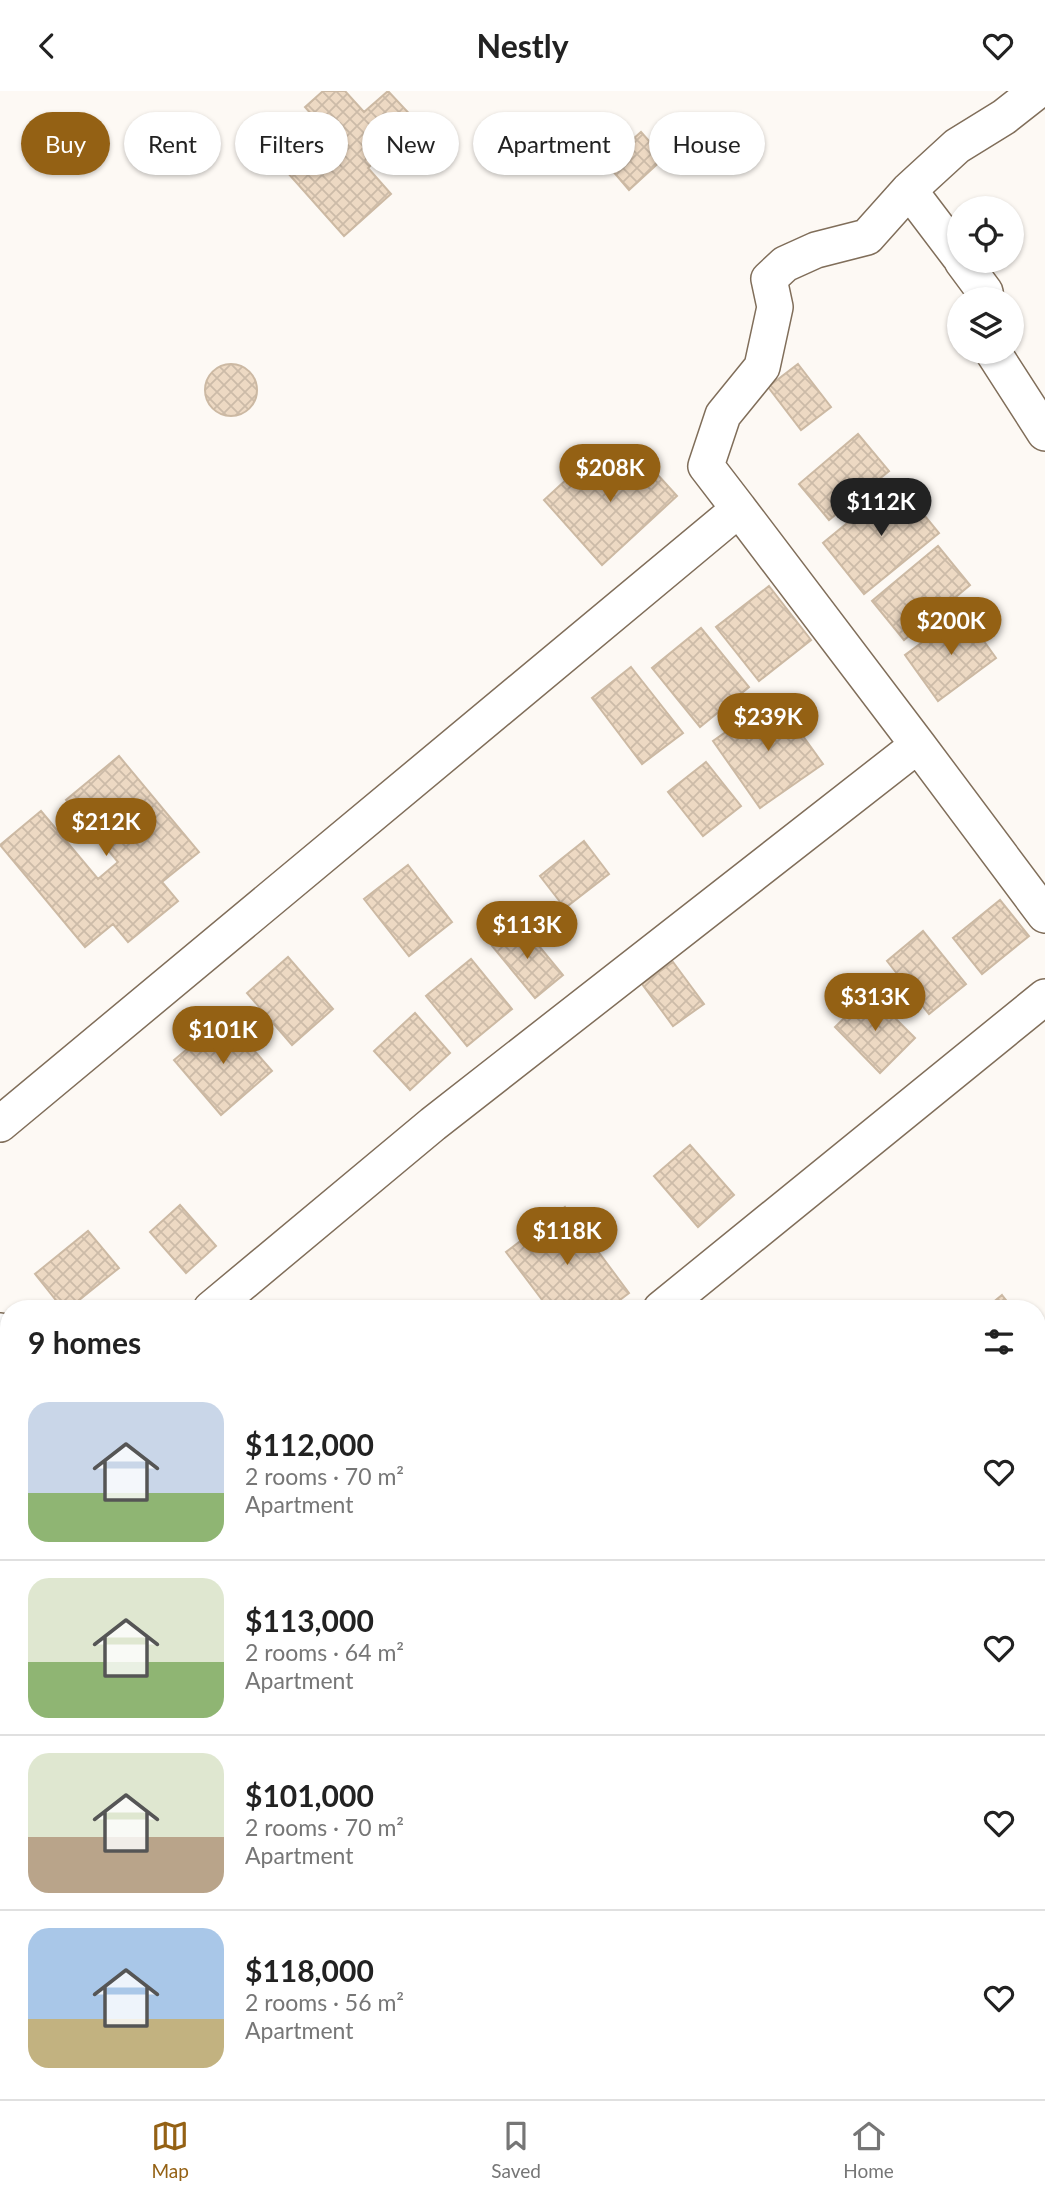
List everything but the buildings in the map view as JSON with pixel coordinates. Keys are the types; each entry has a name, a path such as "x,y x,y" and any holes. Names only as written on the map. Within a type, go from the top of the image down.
{"street":[{"path":"1037,96 957,146 909,190 867,237 816,250 785,264 769,279 775,307 762,367 723,415 706,466 1045,915"},
{"path":"909,190 947,240"},
{"path":"1001,364 1045,433"},
{"path":"0,1124 739,509"},
{"path":"222,1300 433,1124 919,745"},
{"path":"672,1300 1045,997"}]}
